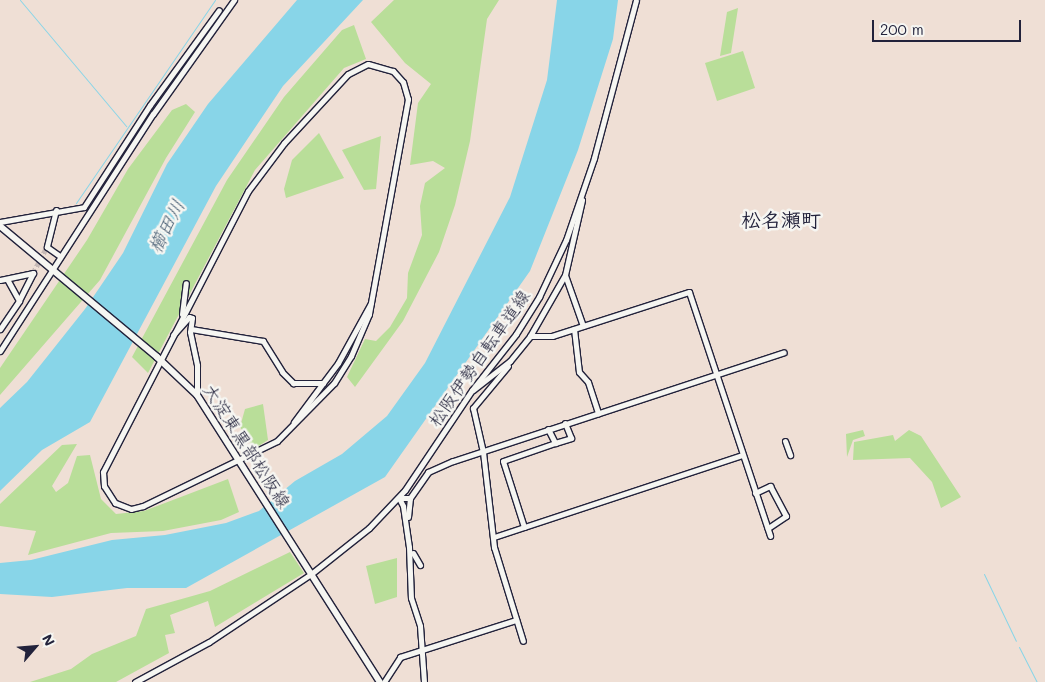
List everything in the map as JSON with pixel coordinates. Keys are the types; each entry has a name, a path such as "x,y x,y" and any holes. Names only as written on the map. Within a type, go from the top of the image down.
{"main road":[{"name":"大淀東黒部松阪線","path":"0,224 159,358 197,395 380,682"}],"street":[{"path":"0,351 35,300 60,256 153,114 229,3 234,0"},
{"name":"松阪伊勢自転車道線","path":"135,682 217,637 369,528 399,498 472,390 512,339 539,297 566,240 581,196 636,0"},
{"path":"0,224 56,210 84,207 150,105 219,10"},
{"path":"368,64 393,71 403,82 408,99 371,303 351,356 334,383 277,441 240,461 137,507 124,507 108,496 104,472 159,358 173,335 259,174 348,74 368,64"},
{"path":"523,641 497,561 483,452 474,408 530,336 565,275 576,231 581,196"},
{"path":"56,210 47,247 60,256"},
{"path":"0,280 33,273 19,301 0,329"},
{"path":"565,275 583,326"},
{"path":"7,279 19,301"},
{"path":"182,315 186,283"},
{"path":"530,336 542,338 689,292 770,536"},
{"path":"290,429 338,363 355,328 371,303"},
{"path":"173,335 189,317 197,365 197,395"},
{"path":"191,329 263,341 282,372 293,383 323,383"},
{"path":"574,329 579,372 588,382 598,413"},
{"path":"424,682 420,626 411,598 407,513 410,498 428,472 565,423 784,352"},
{"path":"472,390 510,361"},
{"path":"524,527 502,461 571,438 565,423"},
{"path":"548,429 555,443"},
{"path":"785,441 790,455"},
{"path":"494,537 742,455"},
{"path":"756,493 770,486 786,516 768,528"},
{"path":"399,498 410,498"},
{"path":"399,498 404,506 409,547 420,565"},
{"path":"384,682 400,657 516,620"}],"green space":[{"path":"394,0 499,0 487,19 470,141 455,205 439,252 403,321 355,387 347,377 365,339 376,341 390,327 407,298 408,273 422,235 420,206 425,183 445,168 433,161 410,165 418,103 431,84 405,63 371,22"},
{"path":"738,8 731,53 720,56 727,12"},
{"path":"354,25 366,59 344,68 255,170 148,373 132,357 227,180 284,97 342,30"},
{"path":"743,51 755,88 717,101 705,63"},
{"path":"186,104 195,112 166,158 100,280 0,395 0,368 87,240 128,169 172,110"},
{"path":"319,133 344,178 286,198 284,189 292,160"},
{"path":"381,136 376,189 364,190 342,150"},
{"path":"263,404 268,440 254,449 240,427 245,409"},
{"path":"863,430 865,436 853,440 847,457 846,434"},
{"path":"909,430 921,436 961,497 941,508 932,482 910,458 853,460 854,442 893,435 895,441"},
{"path":"77,444 52,486 56,492 68,483 77,456 90,455 101,499 116,514 144,511 228,479 239,512 221,520 163,531 111,533 28,555 36,531 0,526 0,504 62,445"},
{"path":"290,552 304,573 215,627 208,601 170,615 175,633 165,635 169,653 116,682 30,682 71,669 92,654 136,636 146,609 210,591"},
{"path":"397,558 397,597 375,604 366,566"}],"water":[{"name":"櫛田川","path":"297,0 363,0 283,86 216,186 90,422 42,450 0,491 0,408 27,382 85,309 123,253 167,164 208,104"},
{"path":"557,0 618,0 613,39 578,150 530,271 385,477 186,588 127,588 52,597 0,594 0,563 31,560 112,540 165,535 226,523 259,511 295,481 342,454 387,416 425,363 510,197 547,80"}],"waterway":[{"path":"20,0 126,126"},
{"path":"76,203 215,0"},
{"path":"984,574 1016,641"},
{"path":"1019,647 1037,682"}],"tunnel":[{"path":"33,273 47,247"}],"district":[{"name":"松名瀬町","path":"781,219"}]}
